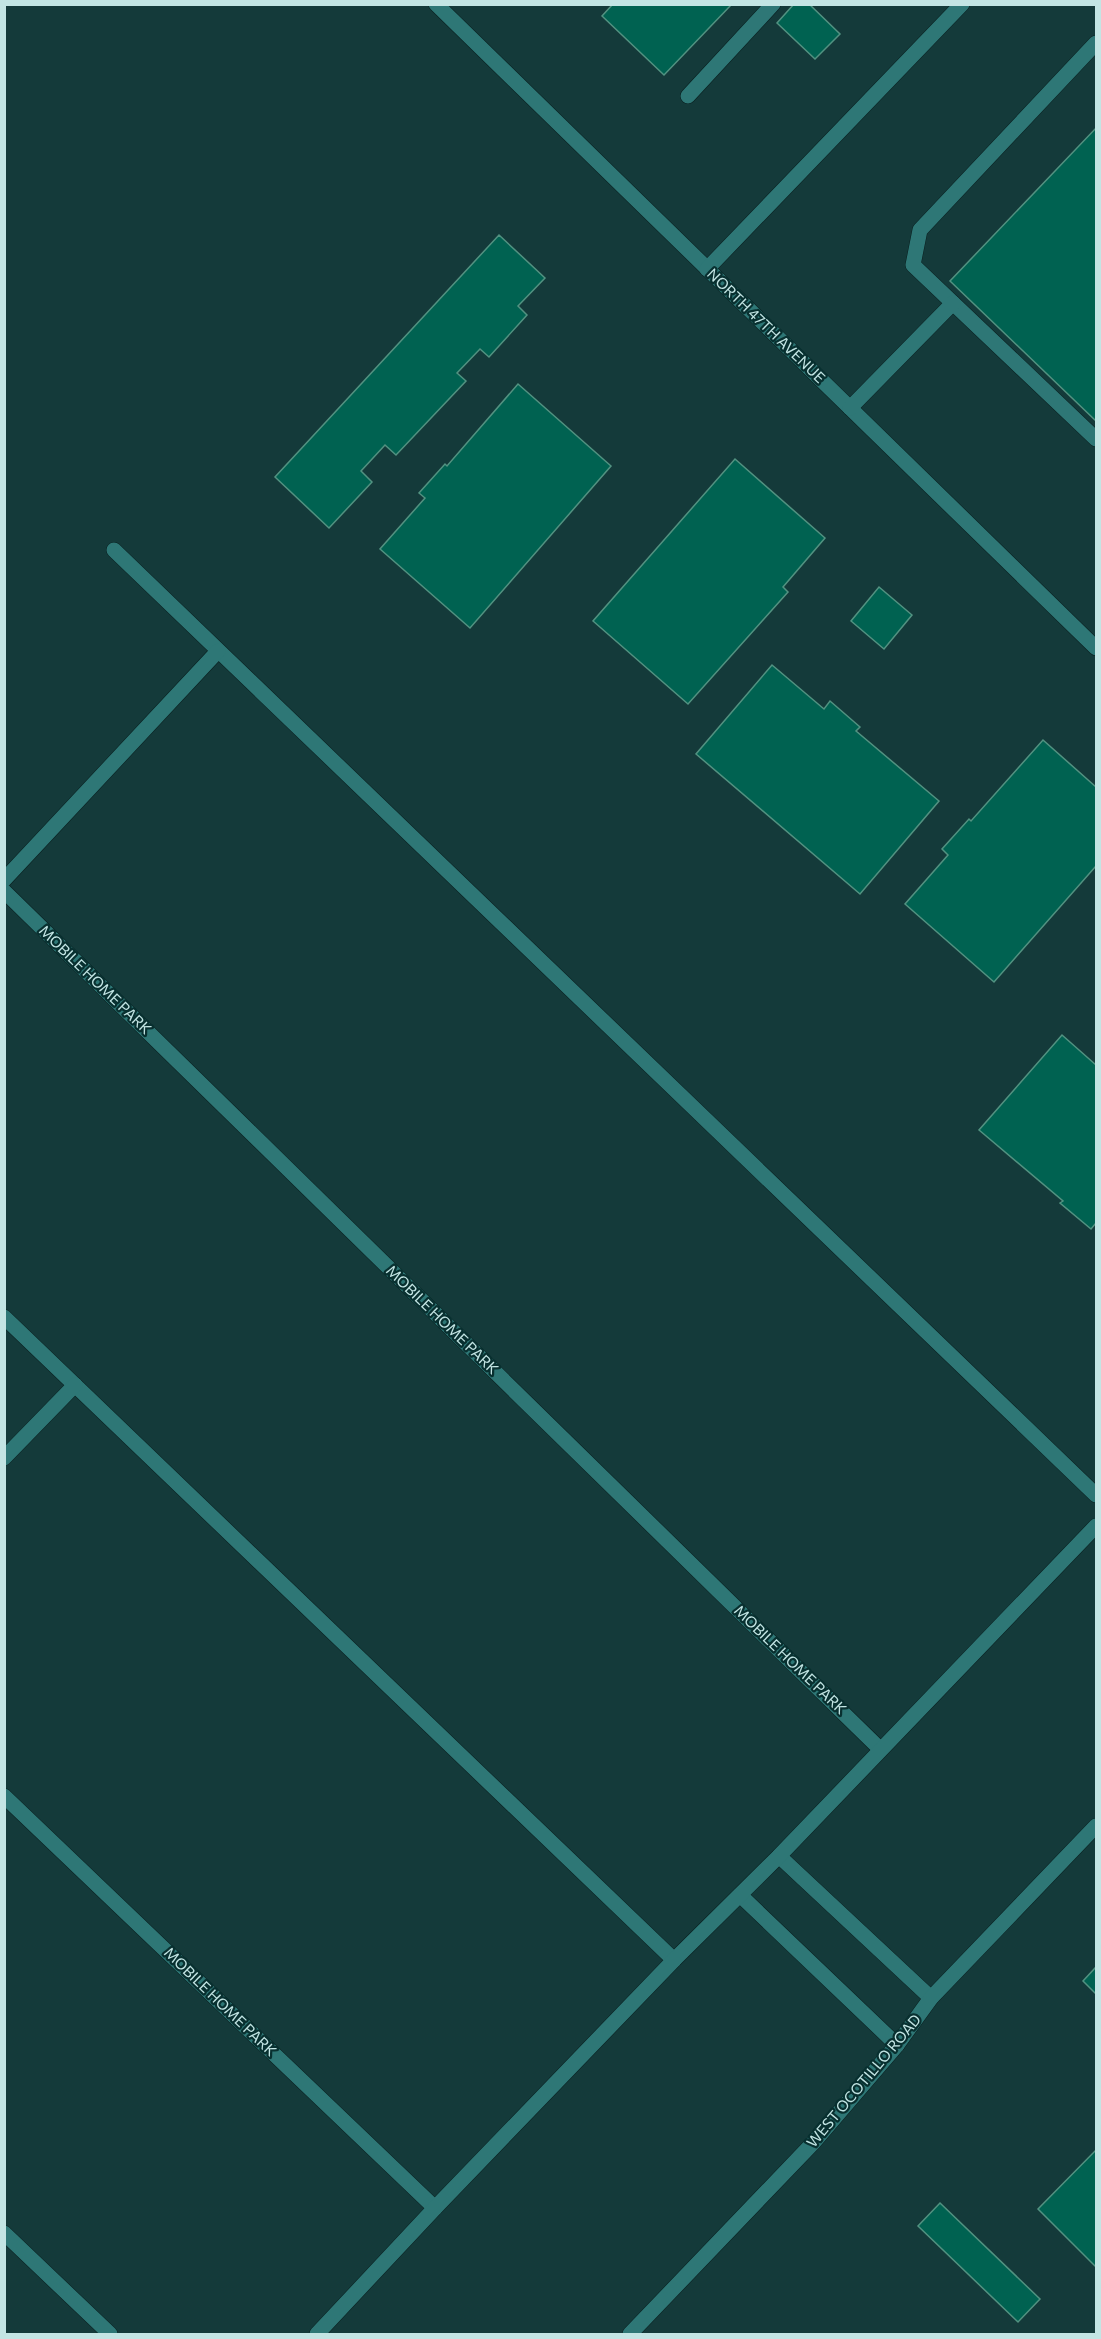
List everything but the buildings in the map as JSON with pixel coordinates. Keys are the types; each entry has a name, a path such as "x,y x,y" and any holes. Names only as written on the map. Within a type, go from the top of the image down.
{"street":[{"name":"NORTH 47TH AVENUE","path":"436,4 1096,648"},
{"path":"688,96 773,4"},
{"path":"707,269 962,4"},
{"path":"1096,42 920,230 913,265 1096,439"},
{"path":"850,408 953,303"},
{"path":"114,550 1096,1495"},
{"path":"4,880 218,651"},
{"name":"MOBILE HOME PARK","path":"4,891 880,1749"},
{"path":"4,1317 674,1960"},
{"path":"4,1458 75,1385"},
{"path":"317,2334 674,1960 779,1856 1096,1526"},
{"name":"MOBILE HOME PARK","path":"4,1796 435,2208"},
{"name":"WEST OCOTILLO ROAD","path":"630,2334 813,2143 897,2045 931,1998 1096,1826"},
{"path":"779,1856 931,1998"},
{"path":"740,1895 897,2045"},
{"path":"4,2233 110,2334"}]}
